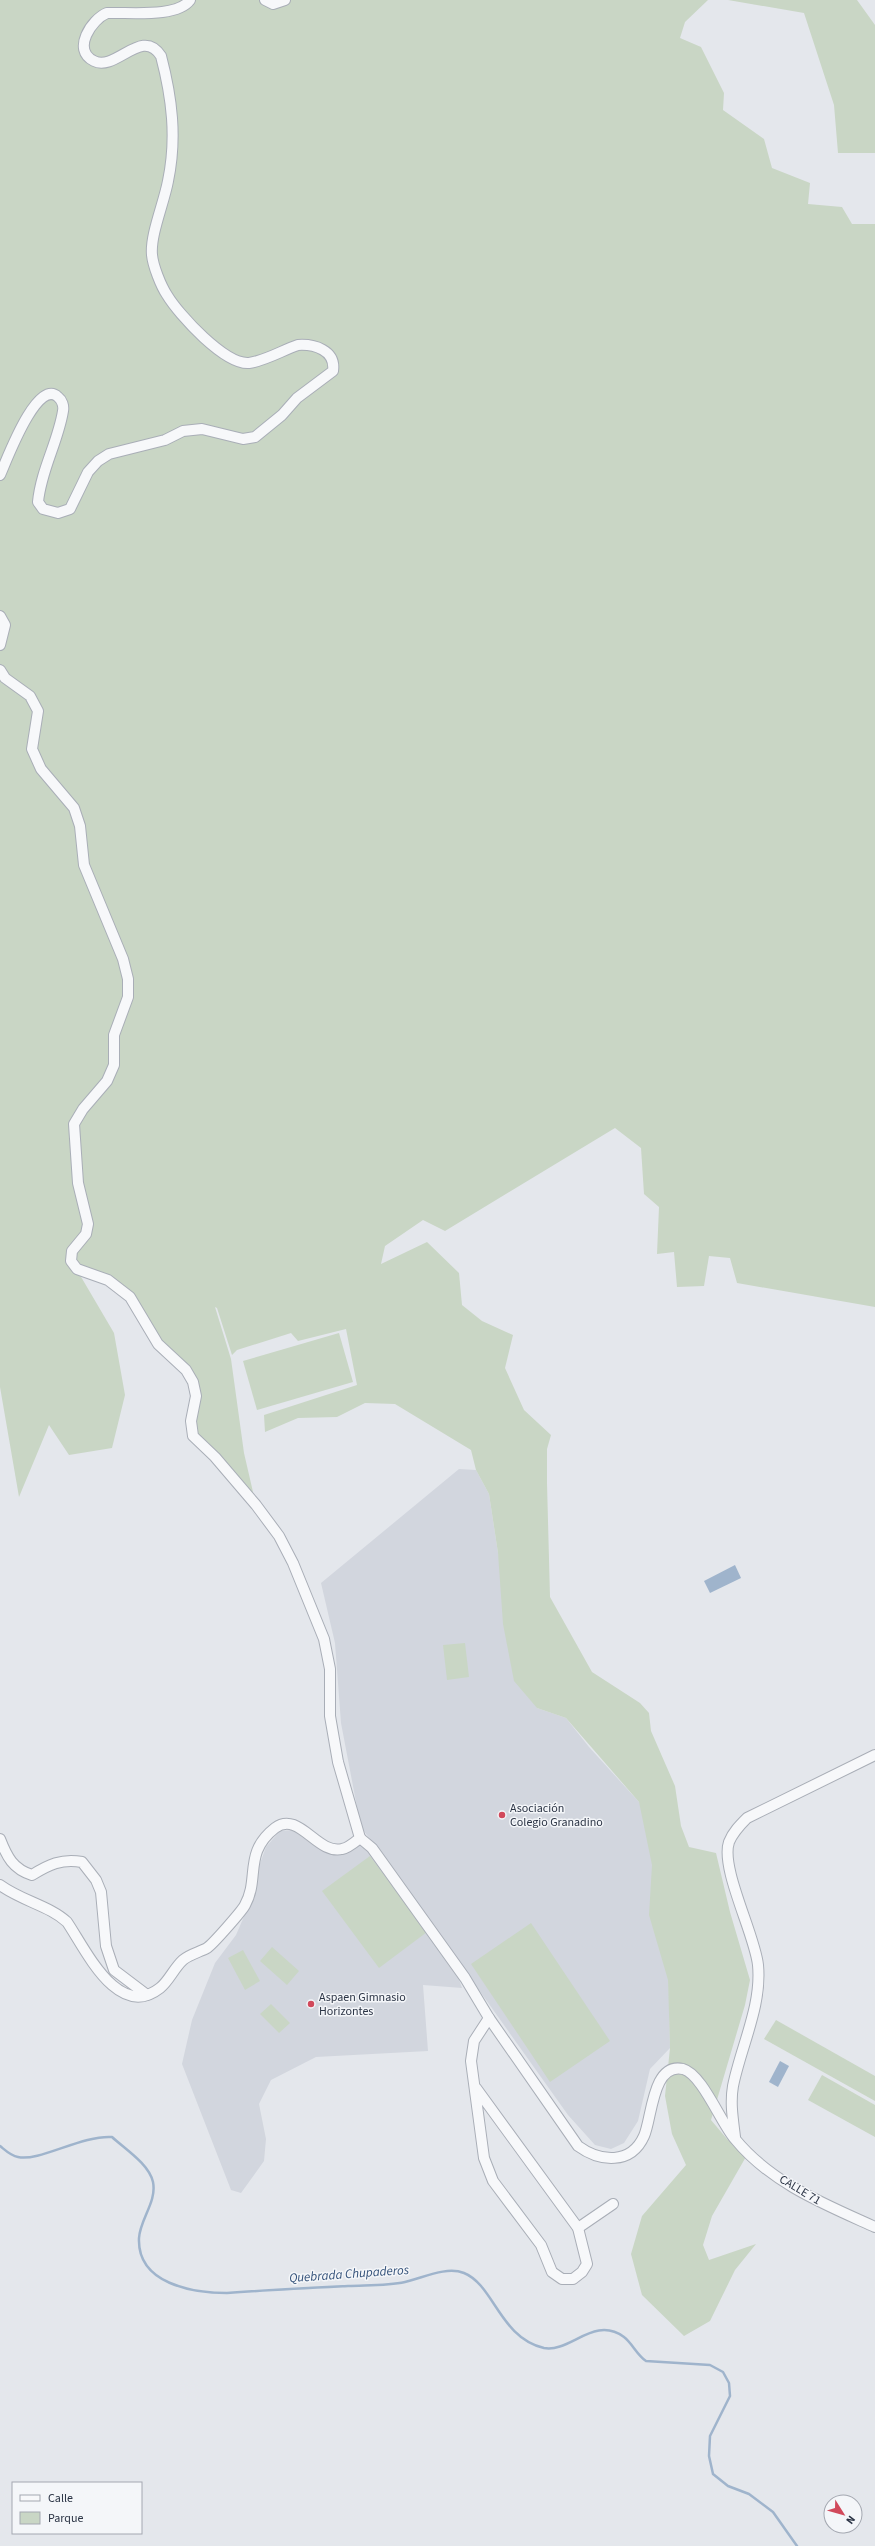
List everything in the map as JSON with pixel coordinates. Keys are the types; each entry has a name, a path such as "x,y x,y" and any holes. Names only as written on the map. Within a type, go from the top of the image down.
{"street":[{"path":"0,475 34,405 48,395 54,394 59,397 63,410 46,462 38,502 43,509 58,513 70,509 88,472 98,461 109,454 165,440 183,431 202,429 243,439 255,437 282,415 297,398 333,371 334,363 330,355 316,346 298,345 250,363 232,359 187,321 166,294 152,256 153,245 168,181 174,139 171,95 161,56 158,51 144,46 136,47 108,62 95,62 87,56 84,44 88,29 103,15 172,12 185,7 190,0"},
{"path":"265,0 278,4 285,0"},
{"path":"0,616 6,625 0,645"},
{"path":"0,670 5,678 30,696 38,711 32,749 41,769 74,808 80,826 84,865 123,959 128,979 128,997 114,1035 114,1065 107,1081 83,1109 74,1124 78,1183 88,1224 86,1234 72,1251 72,1261 77,1269 108,1280 130,1297 158,1344 186,1370 193,1382 196,1396 190,1422 193,1436 215,1457 256,1505 279,1536 293,1564 324,1639 330,1669 330,1716 335,1746 360,1838 372,1848 433,1932 465,1978 489,2018 471,2050 476,2088 487,2169 541,2245 552,2272 562,2279 573,2279 582,2272 587,2264 578,2228 476,2088"},
{"path":"735,2139 731,2105 733,2086 760,1986 758,1963 729,1865 729,1843 736,1829 747,1818 875,1756"},
{"path":"0,1885 21,1899 51,1910 64,1919 104,1979 116,1989 129,1996 147,1995 161,1987 184,1960 214,1943 245,1907 248,1899 252,1864 257,1850 276,1827 287,1823 294,1824 327,1847 337,1849 343,1849 360,1838"},
{"path":"0,1839 12,1864 21,1871 32,1875 51,1863 71,1860 82,1862 96,1880 101,1892 106,1946 114,1970 147,1995"},
{"name":"CALLE 71","path":"489,2018 578,2146 590,2155 607,2159 621,2158 635,2150 644,2136 657,2087 665,2074 672,2069 688,2071 698,2080 735,2139 768,2170 800,2192 875,2227"},
{"path":"578,2228 613,2204"}],"shaded area":[{"name":"Asociación Colegio Granadino","path":"459,1469 476,1470 489,1494 498,1553 537,1708 566,1718 589,1747 639,1802 658,1844 668,1948 670,2048 650,2069 638,2121 624,2143 611,2149 595,2145 568,2115 377,1847 361,1828 341,1723 335,1643 321,1583"},
{"name":"Aspaen Gimnasio Horizontes","path":"292,1830 319,1849 341,1855 358,1844 374,1855 455,1968 462,1988 423,1985 428,2051 316,2057 271,2080 259,2104 266,2139 264,2161 241,2193 231,2190 182,2064 192,2020 215,1963 236,1935 252,1898 258,1869 266,1847 280,1831"}],"green space":[{"path":"0,0 708,0 685,22 680,38 701,47 724,93 723,110 764,139 772,168 810,183 808,204 842,207 852,224 875,224 875,1307 737,1283 730,1258 709,1256 704,1286 677,1287 674,1252 657,1254 659,1207 644,1194 641,1148 615,1128 445,1231 423,1220 385,1246 381,1264 427,1242 459,1273 462,1305 482,1321 513,1335 505,1368 524,1410 551,1435 547,1449 550,1597 592,1672 640,1703 649,1713 651,1731 675,1786 681,1826 689,1847 716,1853 730,1912 750,1980 745,2005 711,2120 727,2139 747,2155 712,2216 703,2245 709,2260 756,2244 735,2270 710,2321 684,2336 642,2295 631,2254 642,2216 686,2165 672,2134 665,2096 670,2048 668,1980 649,1915 652,1865 639,1802 566,1718 537,1708 514,1681 503,1624 498,1553 489,1494 476,1470 471,1450 395,1404 365,1403 337,1417 298,1418 265,1432 264,1415 357,1385 346,1329 298,1341 291,1333 237,1350 232,1355 217,1308 215,1307 231,1359 244,1453 256,1505 193,1436 193,1382 117,1286 77,1270 114,1333 125,1395 112,1448 69,1455 49,1425 19,1497 0,1387"},
{"path":"728,0 857,0 875,25 875,153 838,153 834,105 804,13"},
{"path":"339,1333 353,1382 257,1410 243,1361"},
{"path":"465,1643 469,1677 447,1680 443,1645"},
{"path":"370,1856 427,1932 379,1968 322,1891"},
{"path":"531,1923 610,2041 550,2082 471,1964"},
{"path":"272,1947 299,1971 287,1985 260,1961"},
{"path":"243,1950 260,1981 245,1990 228,1958"},
{"path":"271,2004 290,2023 279,2033 260,2014"},
{"path":"776,2020 875,2076 875,2101 764,2039"},
{"path":"822,2075 875,2105 875,2137 808,2100"}],"water":[{"path":"735,1565 741,1578 710,1593 704,1581"},
{"path":"780,2061 789,2066 778,2087 769,2082"}],"waterway":[{"name":"Quebrada Chupaderos","path":"0,2146 8,2153 18,2157 27,2157 37,2156 100,2137 112,2137 142,2163 151,2175 153,2182 153,2197 140,2231 139,2238 141,2254 147,2266 157,2276 184,2288 213,2293 227,2293 384,2285 405,2282 434,2273 457,2271 474,2279 483,2288 507,2323 517,2334 529,2342 544,2348 554,2348 592,2332 602,2330 613,2331 630,2342 640,2356 646,2361 710,2365 723,2372 729,2383 730,2396 710,2436 709,2456 713,2474 728,2486 749,2494 773,2512 797,2546"}],"place":[{"name":"Asociación Colegio Granadino","path":"502,1815"},
{"name":"Aspaen Gimnasio Horizontes","path":"311,2004"}]}
